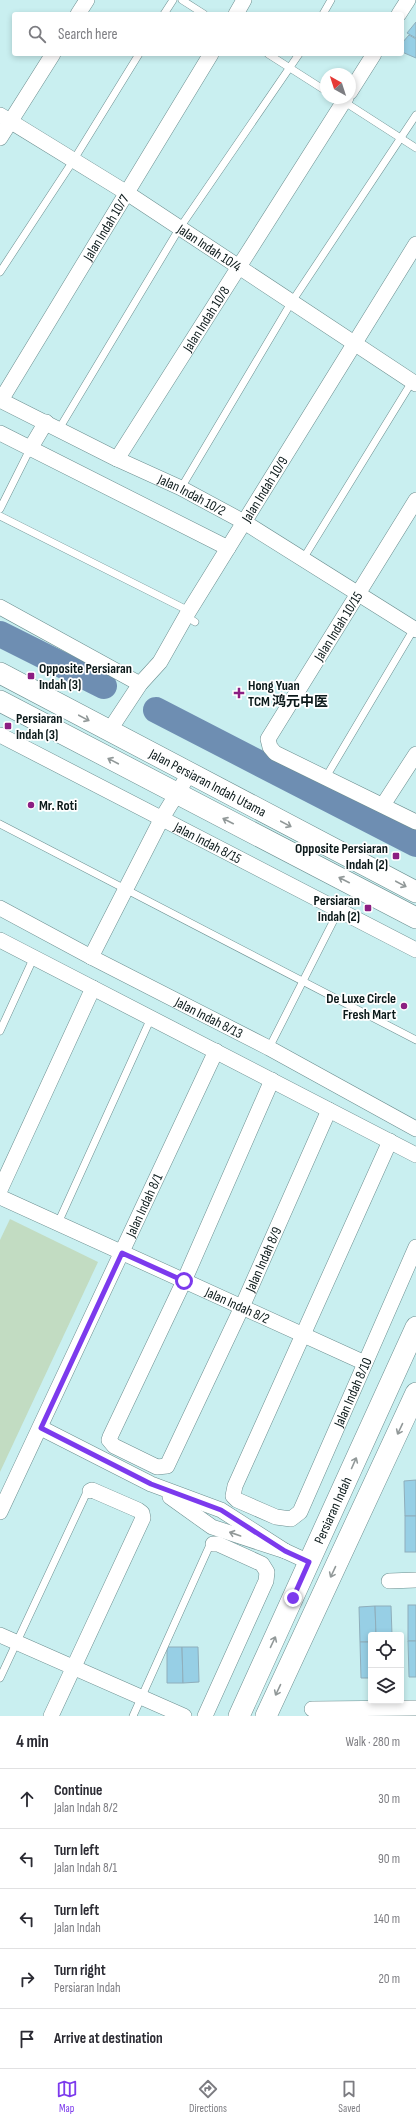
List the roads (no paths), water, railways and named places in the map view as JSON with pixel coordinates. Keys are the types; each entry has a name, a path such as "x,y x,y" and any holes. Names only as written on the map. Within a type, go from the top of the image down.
{"main road":[{"name":"Jalan Persiaran Indah Utama","path":"3,676 416,892"},
{"name":"Jalan Persiaran Indah Utama","path":"1,701 176,794 416,918"},
{"name":"Persiaran Indah","path":"239,1716 416,1327"},
{"name":"Persiaran Indah","path":"266,1716 416,1394"},
{"path":"308,1627 315,1577 309,1562 325,1557 362,1510"}],"street":[{"path":"79,12 87,0"},
{"path":"237,12 244,0"},
{"path":"400,12 408,0"},
{"path":"0,138 5,119 52,56"},
{"name":"Jalan Indah 10/7","path":"0,400 210,56"},
{"name":"Jalan Indah 10/8","path":"356,80 373,56"},
{"name":"Jalan Indah 10/8","path":"117,459 239,269 340,104"},
{"name":"Jalan Indah 10/4","path":"5,119 127,193 239,269 354,344 415,380"},
{"name":"Jalan Indah 10/9","path":"109,731 140,684 164,665 228,548 416,244"},
{"name":"Jalan Indah 10/2","path":"0,400 117,459 181,488 244,522 415,628"},
{"path":"30,449 52,426"},
{"path":"0,433 228,548"},
{"name":"Jalan Indah 10/15","path":"326,777 275,753 270,747 268,739 416,500"},
{"path":"0,606 140,684"},
{"name":"Jalan Indah 8/15","path":"0,735 416,950"},
{"path":"384,805 416,754"},
{"path":"91,958 162,818 189,774"},
{"path":"326,777 416,822"},
{"name":"Jalan Indah 8/13","path":"0,908 91,958 269,1048 416,1129"},
{"path":"0,940 416,1155"},
{"path":"0,1190 93,988"},
{"name":"Jalan Indah 8/1","path":"0,1512 41,1428 216,1051"},
{"path":"184,1281 272,1080"},
{"name":"Jalan Indah 8/9","path":"184,1281 109,1440 114,1446 157,1467 167,1466 175,1452 242,1307 329,1110"},
{"path":"303,1335 390,1141"},
{"name":"Jalan Indah 8/2","path":"0,1197 365,1363"},
{"name":"Jalan Indah 8/10","path":"303,1335 233,1496 237,1500 276,1517 291,1519 300,1512 416,1247"},
{"path":"41,1428 151,1484 221,1510 285,1551 309,1562"},
{"path":"51,1716 143,1518 142,1513 138,1510 92,1490 90,1491"},
{"path":"205,1716 266,1581 267,1572 262,1564 218,1544 213,1544"},
{"path":"389,1581 416,1580"},
{"path":"0,1635 184,1716"},
{"path":"312,1709 416,1708"}],"lane":[{"path":"165,12 173,0"},
{"path":"182,0 201,12"},
{"path":"324,12 331,0"},
{"path":"0,272 73,161 138,56"},
{"path":"271,56 320,87"},
{"path":"52,426 180,229 298,56"},
{"path":"354,104 401,139 416,148"},
{"path":"181,488 291,303 416,115"},
{"path":"303,559 415,380"},
{"path":"0,509 30,449"},
{"path":"0,516 190,616"},
{"path":"326,777 415,628"},
{"path":"0,824 416,1040"},
{"path":"269,1048 339,910"},
{"path":"0,1031 34,957"},
{"path":"58,1223 151,1018"},
{"path":"0,1678 86,1494 90,1491"},
{"path":"133,1716 208,1547 213,1544"}],"waterway":[{"path":"0,634 104,686"},
{"path":"156,710 416,844"}],"place":[{"name":"Opposite Persiaran Indah (3)","path":"31,676"},
{"name":"Hong Yuan TCM 鸿元中医","path":"239,693"},
{"name":"Persiaran Indah (3)","path":"8,726"},
{"name":"Mr. Roti","path":"31,805"},
{"name":"Opposite Persiaran Indah (2)","path":"396,856"},
{"name":"Persiaran Indah (2)","path":"368,908"},
{"name":"De Luxe Circle Fresh Mart","path":"404,1006"}]}
